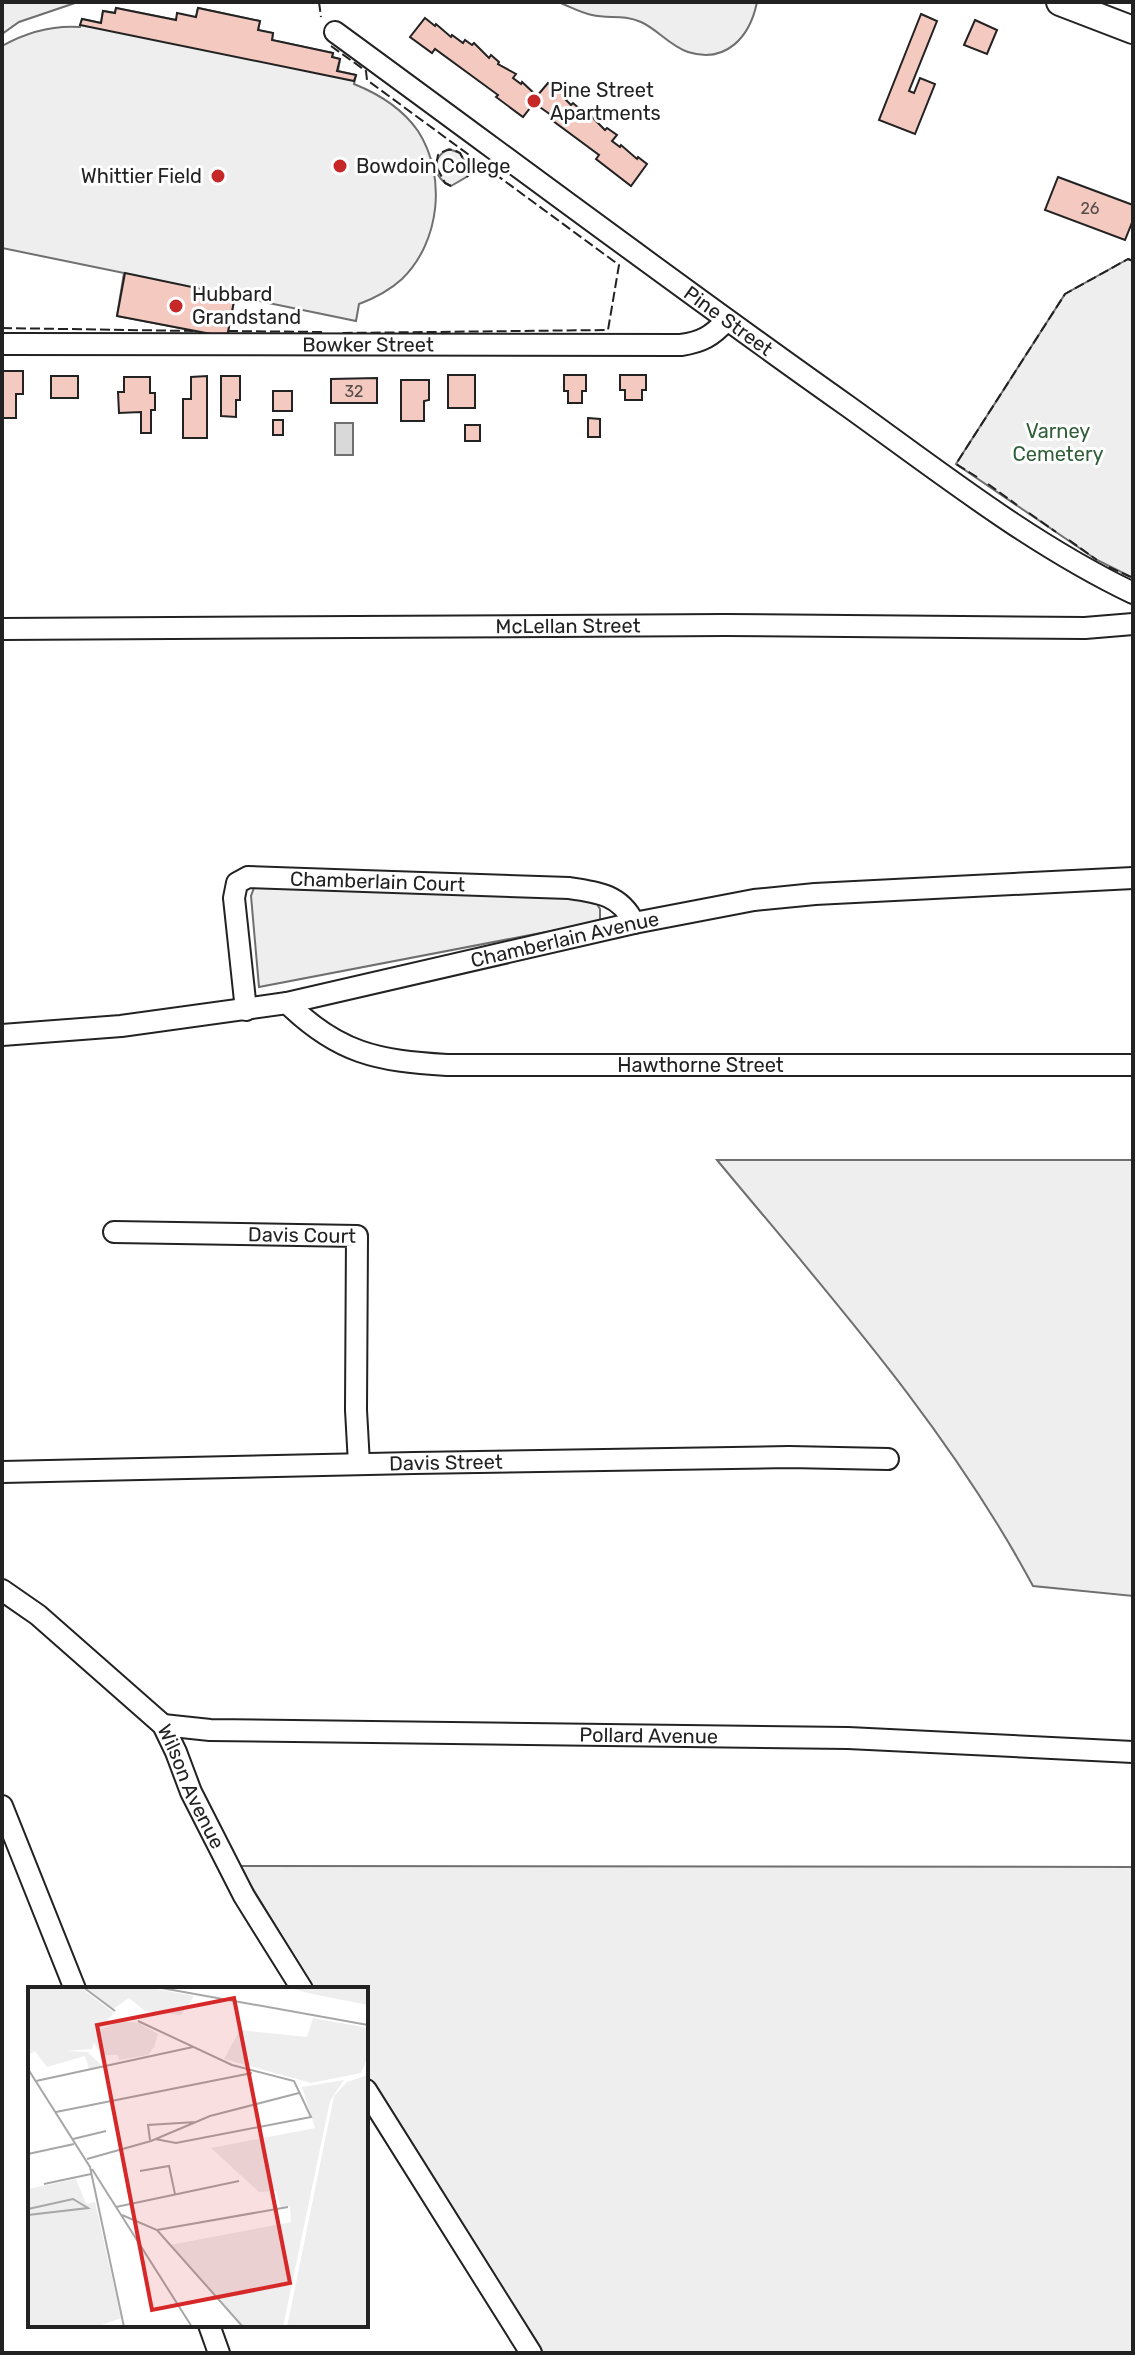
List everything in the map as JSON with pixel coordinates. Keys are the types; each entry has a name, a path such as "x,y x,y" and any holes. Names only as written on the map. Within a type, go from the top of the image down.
{"main road":[{"path":"1060,2 1133,30"}],"street":[{"name":"Pine Street","path":"335,32 726,321 1014,525 1095,575 1133,593"},
{"name":"Bowker Street","path":"2,344 681,345 709,337 726,321"},
{"name":"McLellan Street","path":"2,629 843,625 1085,628 1133,624"},
{"name":"Chamberlain Court","path":"246,1010 234,898 237,883 248,877 569,888 597,892 616,901 628,910 634,923"},
{"name":"Chamberlain Avenue","path":"2,1035 121,1026 287,1003 634,923 754,900 815,894 1133,878"},
{"name":"Hawthorne Street","path":"287,1003 305,1021 350,1049 376,1058 408,1063 1133,1065"},
{"name":"Davis Court","path":"114,1232 357,1236 359,1464"},
{"name":"Davis Street","path":"2,1472 789,1457 888,1459"},
{"name":"Wilson Avenue","path":"2,1590 38,1615 163,1725 191,1792 244,1896 301,1987"},
{"name":"Pollard Avenue","path":"163,1725 210,1730 848,1738 1133,1752"},
{"path":"2,1806 74,1987"},
{"path":"368,2093 531,2353"},
{"path":"210,2327 219,2353"}],"green space":[{"path":"2,2 78,2 19,22 2,34"},
{"path":"558,2 757,2 749,26 734,45 725,51 702,55 681,49 647,25 634,20 592,15"},
{"name":"Whittier Field","path":"116,8 176,20 196,17 198,8 260,21 258,30 273,33 272,40 333,53 332,57 340,59 338,71 356,75 354,84 389,103 405,115 418,131 433,168 436,188 435,208 425,247 402,279 376,297 359,304 356,321 235,296 227,337 117,316 124,273 2,248 2,46 40,30 80,27 82,19 101,23 103,11 115,13"},
{"path":"449,149 460,153 470,171 468,176 451,186 440,178 436,168 439,157"},
{"name":"Varney Cemetery","path":"1128,259 1133,261 1133,578 1097,560 956,464 1065,294"},
{"path":"255,885 564,895 597,904 600,919 598,922 259,987 251,896"},
{"path":"717,1160 1133,1160 1133,1596 1033,1586 1000,1528 926,1418"},
{"path":"239,1866 1133,1867 1133,2353 534,2353 368,2079 368,1987 313,1987"}],"shaded area":[{"path":"335,423 353,423 353,455 335,455"}],"building":[{"path":"116,8 176,20 177,13 196,17 198,8 260,21 258,30 273,33 272,40 333,53 332,57 340,59 337,71 356,75 354,81 80,25 82,19 101,23 103,11 115,13"},
{"path":"921,14 937,21 909,91 914,93 920,78 935,84 915,134 879,120"},
{"name":"Pine Street Apartments","path":"425,18 451,37 463,43 465,40 472,45 474,43 489,58 491,55 498,64 516,74 513,78 537,96 548,83 557,90 559,88 569,96 566,100 571,105 573,103 605,130 607,128 617,135 612,141 647,164 631,186 596,159 599,155 534,103 523,117 435,49 432,53 410,37"},
{"path":"975,20 997,30 987,54 964,45"},
{"path":"1058,177 1133,205 1133,220 1125,240 1045,210"},
{"name":"Hubbard Grandstand","path":"125,273 235,296 227,337 117,316"},
{"path":"2,371 23,371 23,394 16,394 16,418 2,418"},
{"path":"448,375 475,375 475,408 448,408"},
{"path":"564,375 586,375 582,403 568,403"},
{"path":"620,375 646,375 642,400 625,400 625,390 620,390"},
{"path":"51,376 78,376 78,398 51,398"},
{"path":"207,376 207,438 183,438 183,399 191,399 191,377"},
{"path":"221,376 240,376 236,417 221,416"},
{"path":"124,377 150,377 150,393 155,393 151,433 141,433 141,412 119,413 118,392 124,392"},
{"path":"377,378 377,403 331,403 331,379"},
{"path":"401,380 429,380 429,400 424,401 424,421 401,421"},
{"path":"273,391 292,391 292,411 273,411"},
{"path":"588,418 600,419 600,437 588,437"},
{"path":"273,420 283,420 283,435 273,435"},
{"path":"465,425 480,425 480,441 465,441"}],"fence":[{"path":"319,2 321,17"},
{"path":"331,46 366,71 367,80 619,265 608,330 341,333"},
{"path":"451,186 445,183 436,166 438,155 446,150 460,153 470,171 467,177"},
{"path":"977,477 956,464 1065,294 1128,259 1133,261"},
{"path":"2,328 193,331"},
{"path":"228,331 324,332"},
{"path":"988,484 1017,505"},
{"path":"1029,513 1056,532"},
{"path":"1069,540 1097,560"},
{"path":"1109,567 1133,578"}],"place":[{"name":"Pine Street Apartments","path":"534,101"},
{"name":"Bowdoin College","path":"340,166"},
{"name":"Whittier Field","path":"218,176"},
{"name":"Hubbard Grandstand","path":"176,306"}]}
